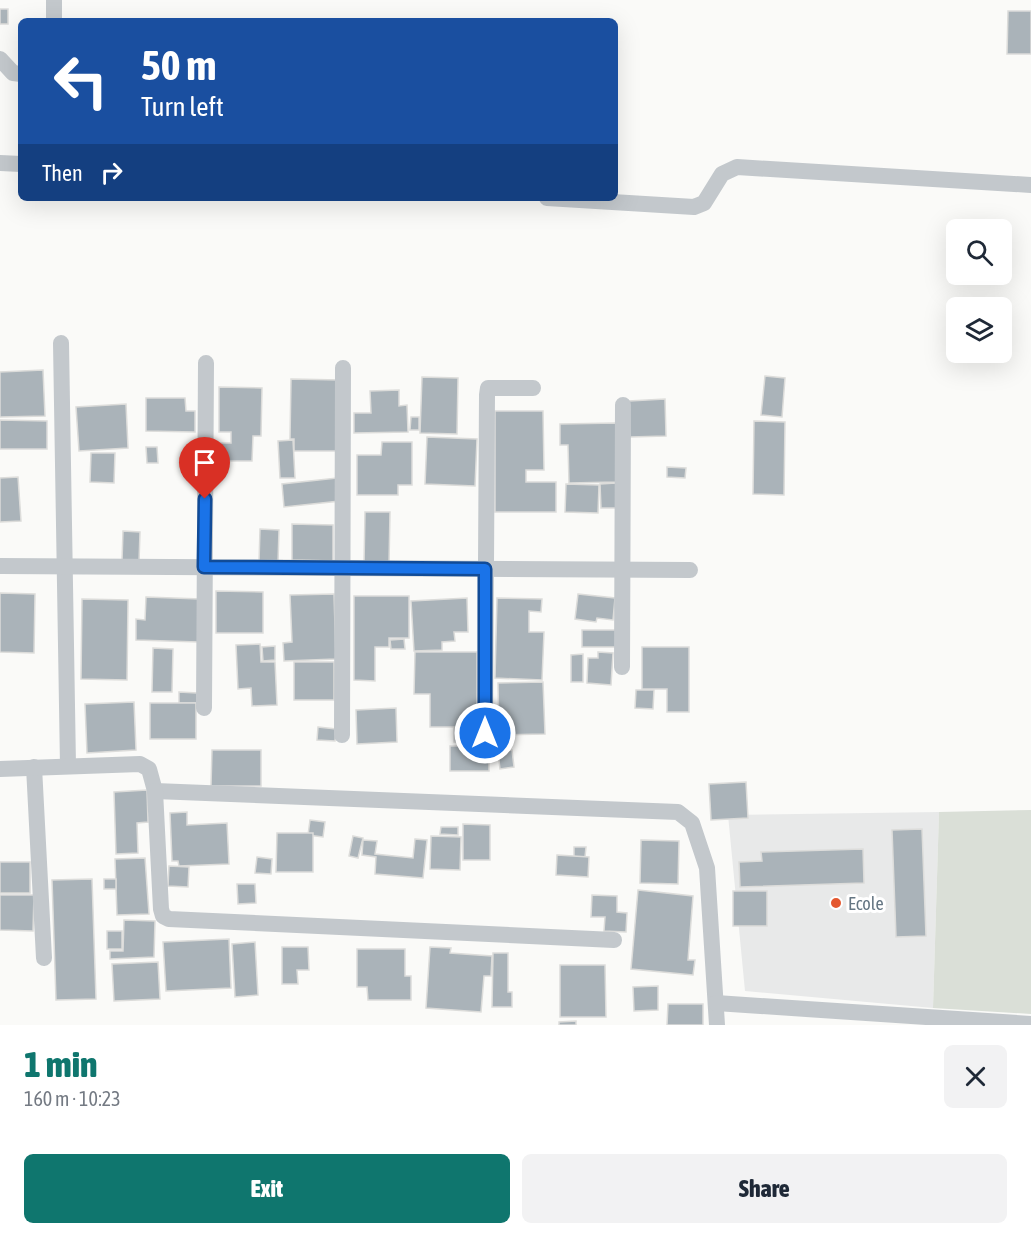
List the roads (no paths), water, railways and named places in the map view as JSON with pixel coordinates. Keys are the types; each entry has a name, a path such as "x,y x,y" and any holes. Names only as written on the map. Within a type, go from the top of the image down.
{"street":[{"path":"54,0 54,18"},
{"path":"0,59 13,73 18,74"},
{"path":"0,163 18,164"},
{"path":"596,201 694,207 704,204 722,174 737,166 1031,185"},
{"path":"61,343 68,766"},
{"path":"204,708 206,363"},
{"path":"342,735 343,368"},
{"path":"485,733 488,388 532,388"},
{"path":"622,667 623,405"},
{"path":"0,566 690,570"},
{"path":"0,769 140,764 150,769 155,791 161,909 163,916 169,919 614,940"},
{"path":"34,768 44,958"},
{"path":"155,791 678,812 692,823 706,868 717,1025"},
{"path":"716,1003 1031,1024"}],"place":[{"name":"Ecole","path":"836,903"}]}
